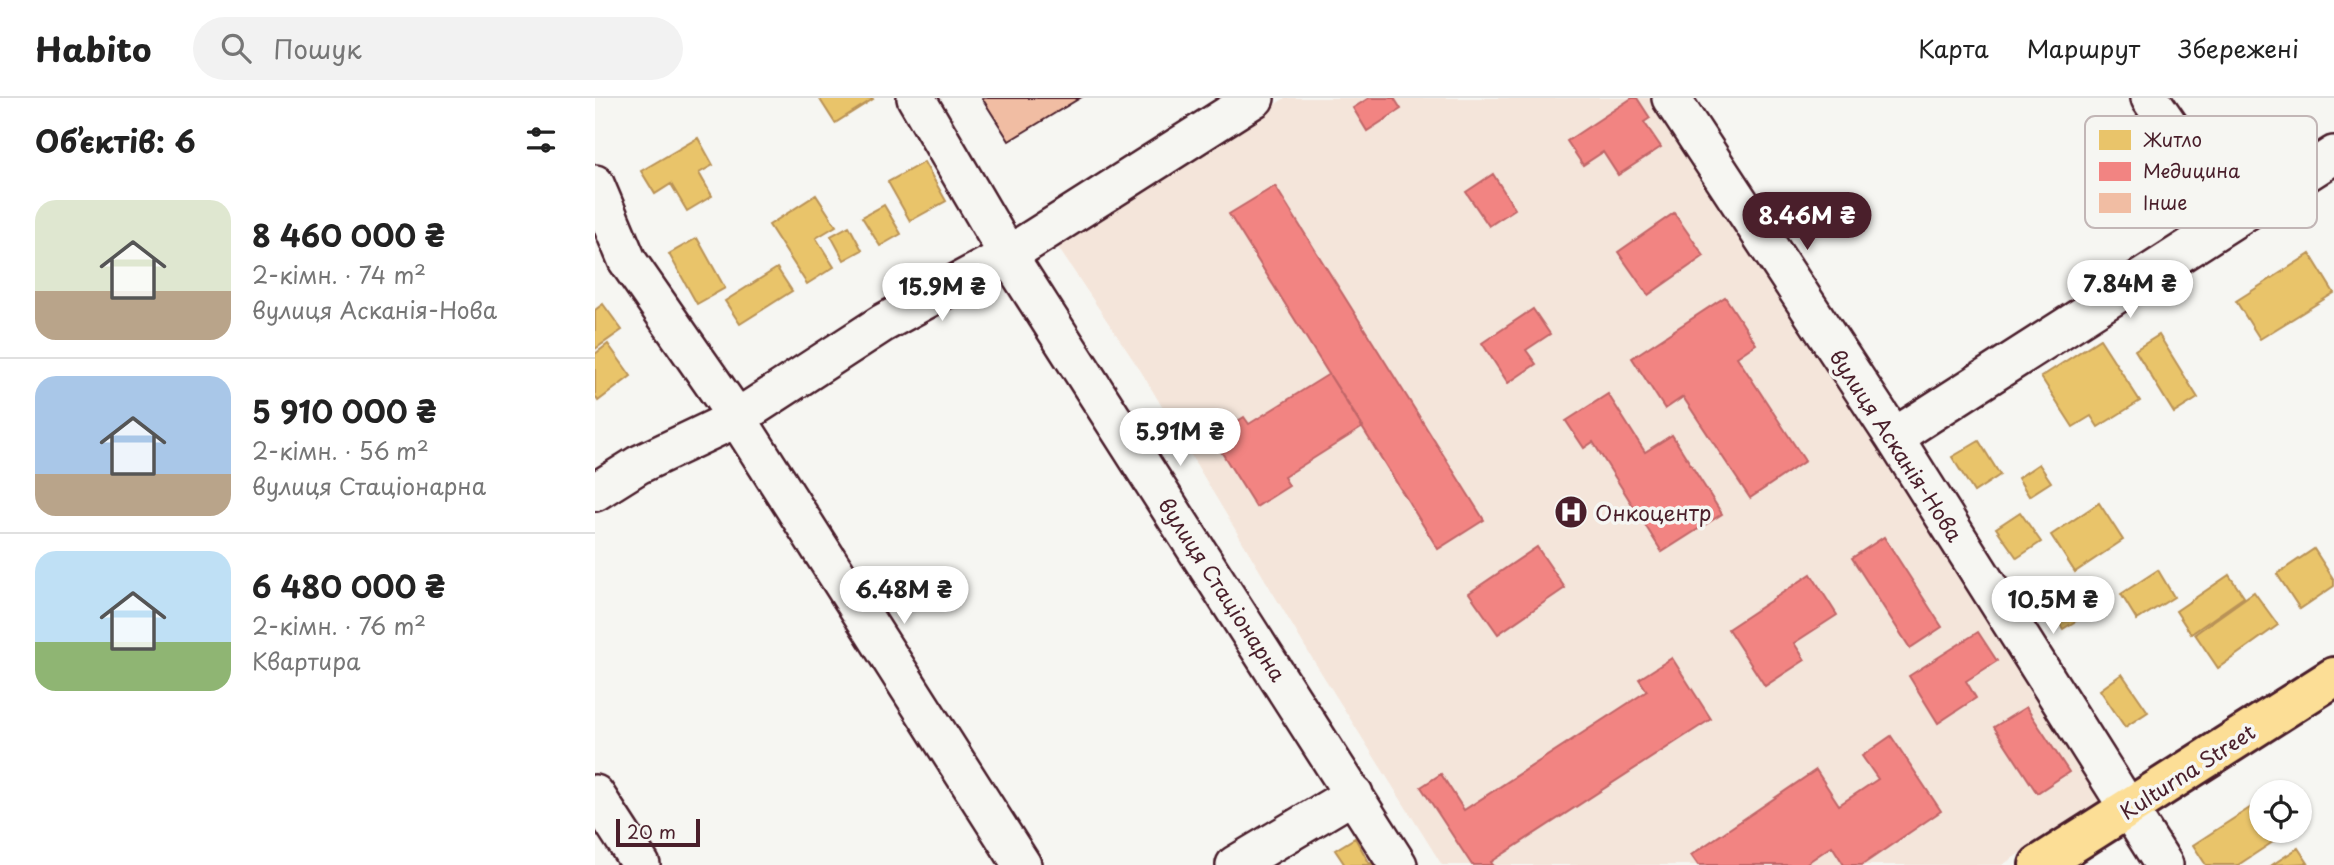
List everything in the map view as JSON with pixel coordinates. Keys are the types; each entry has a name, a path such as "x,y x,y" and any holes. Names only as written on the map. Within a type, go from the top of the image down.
{"main road":[{"name":"Kulturna Street","path":"2039,865 2334,677"}],"street":[{"name":"вулиця Стаціонарна","path":"916,98 1009,255 1398,865"},
{"path":"595,492 638,465 737,418 883,323 1009,255 1255,98"},
{"name":"вулиця Асканія-Нова","path":"1671,98 1894,437 2164,865"},
{"path":"2150,98 2162,116"},
{"path":"2317,166 2334,155"},
{"path":"595,184 627,260 737,418 1022,865"},
{"path":"1894,437 2219,228"},
{"path":"595,794 641,865"},
{"path":"1235,865 1354,794"}],"shaded area":[{"name":"Онкоцентр","path":"1285,98 1650,98 2104,799 2002,865 1442,865 1307,650 1142,373 1057,246"}],"building: Житло":[{"path":"819,98 872,98 873,99 835,123"},
{"path":"698,138 713,165 699,173 712,196 687,211 671,184 655,194 641,171"},
{"path":"924,162 946,201 910,221 888,182"},
{"path":"816,195 836,226 816,238 834,267 807,284 769,225"},
{"path":"884,205 901,234 880,246 862,217"},
{"path":"849,226 862,250 844,260 831,236"},
{"path":"697,238 725,288 697,304 669,254"},
{"path":"2310,254 2334,293 2260,339 2236,301"},
{"path":"777,268 792,291 740,324 725,301"},
{"path":"603,304 622,330 595,349 595,310"},
{"path":"2159,335 2198,398 2174,413 2135,350"},
{"path":"2100,339 2140,401 2098,427 2091,416 2073,427 2041,377"},
{"path":"608,344 631,376 598,401 595,396 595,354"},
{"path":"1979,441 2000,475 1974,492 1952,457"},
{"path":"2039,464 2051,482 2029,496 2018,478"},
{"path":"2099,503 2123,540 2075,572 2051,535"},
{"path":"2020,512 2041,542 2017,558 1996,528"},
{"path":"2314,549 2334,580 2334,586 2300,609 2277,574"},
{"path":"2158,570 2174,597 2137,620 2121,594"},
{"path":"2229,575 2244,597 2191,634 2176,611"},
{"path":"2068,584 2087,614 2063,629 2044,599"},
{"path":"2254,592 2278,625 2218,668 2195,634"},
{"path":"2122,674 2148,712 2125,727 2100,690"},
{"path":"2249,809 2249,843 2271,843 2238,865 2206,865 2193,845"},
{"path":"1355,838 1370,864 1376,860 1380,865 1345,865 1335,850"},
{"path":"2298,848 2308,863 2272,865"}],"building: Медицина":[{"path":"1369,98 1394,98 1401,109 1367,131 1353,108"},
{"path":"1632,98 1637,98 1650,118 1644,122 1661,147 1618,175 1603,152 1583,165 1567,141"},
{"path":"1493,174 1515,209 1489,226 1466,192"},
{"path":"1275,186 1484,520 1438,549 1229,214"},
{"path":"1674,213 1704,256 1648,295 1618,252"},
{"path":"1725,297 1756,344 1737,357 1805,461 1750,498 1683,397 1665,409 1632,358"},
{"path":"1533,309 1550,334 1526,350 1536,364 1508,383 1482,343"},
{"path":"1329,374 1363,427 1284,477 1289,486 1256,507 1212,437 1244,417 1249,424"},
{"path":"1608,394 1645,452 1672,435 1722,514 1662,552 1593,442 1584,448 1566,421"},
{"path":"1884,537 1942,627 1910,648 1852,558"},
{"path":"1537,547 1565,588 1498,634 1469,593"},
{"path":"1811,574 1837,615 1794,643 1805,660 1765,686 1728,629"},
{"path":"1978,632 1997,661 1966,681 1976,698 1938,723 1909,676"},
{"path":"1672,658 1711,719 1491,862 1493,865 1472,865 1421,787 1441,774 1464,810 1647,691 1639,679"},
{"path":"2026,707 2069,772 2037,793 1994,727"},
{"path":"1891,736 1941,811 1862,865 1844,865 1832,846 1804,865 1698,865 1691,855 1816,770 1839,805 1878,779 1862,756"}],"building: Інше":[{"path":"982,98 1080,98 1009,141"}],"place":[{"name":"Онкоцентр","path":"1571,512"}]}
